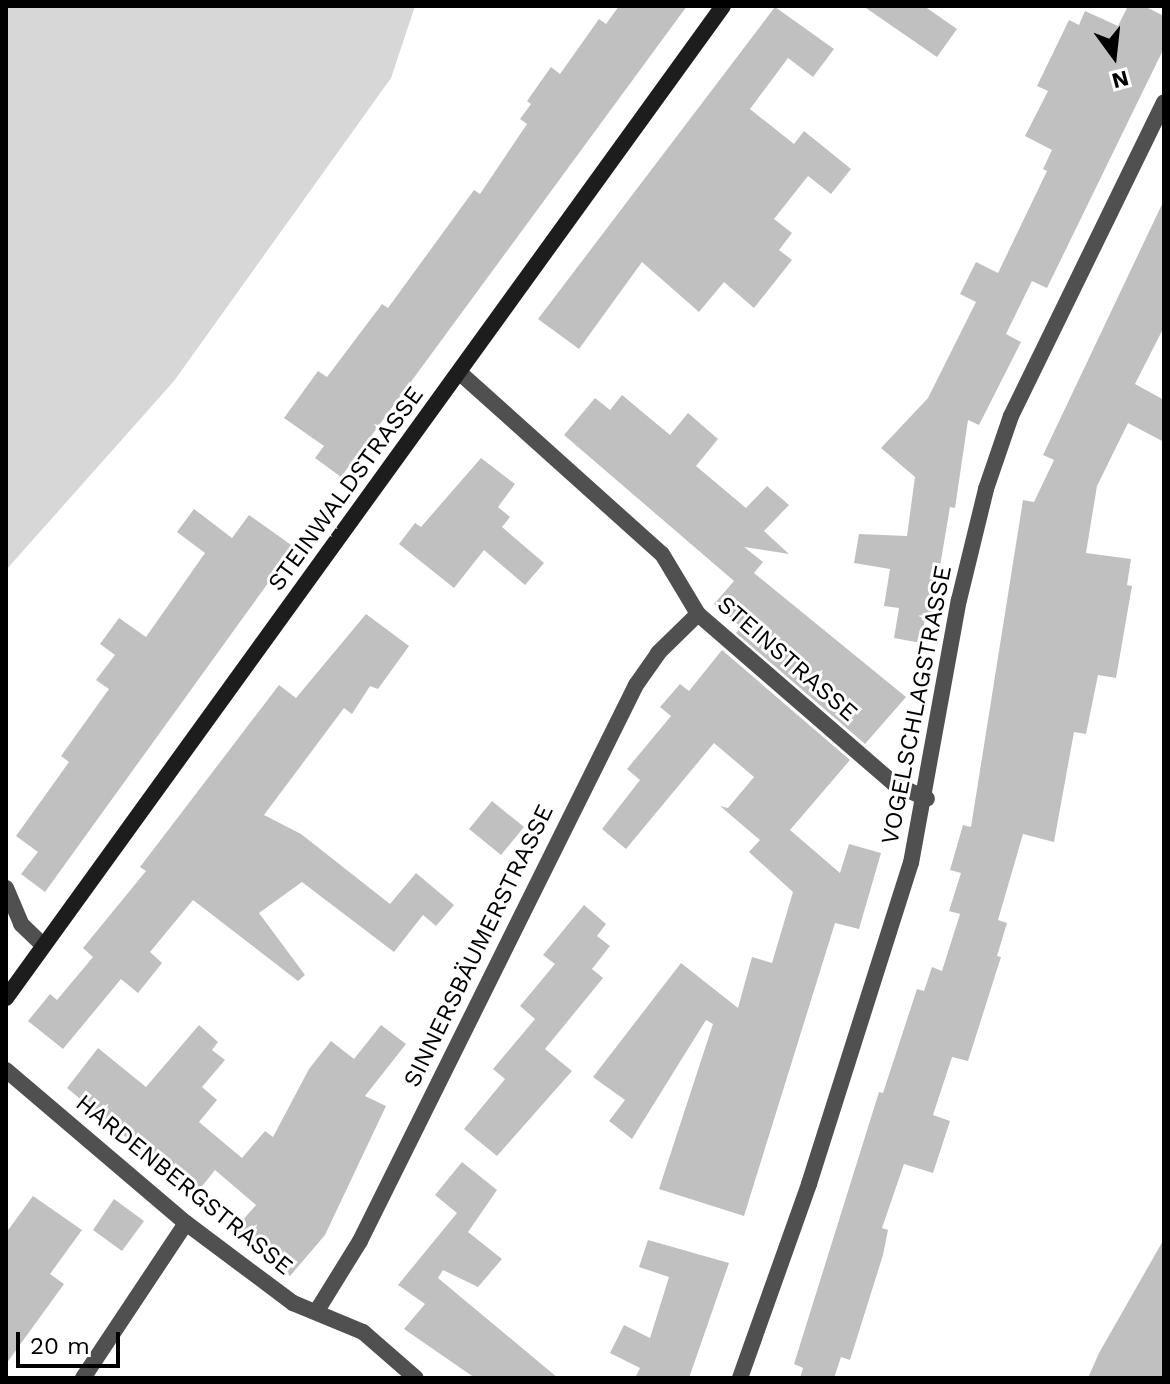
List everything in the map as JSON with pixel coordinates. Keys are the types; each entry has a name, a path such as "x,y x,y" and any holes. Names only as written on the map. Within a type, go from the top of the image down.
{"street":[{"name":"STEINWALDSTRASSE","path":"6,998 723,6"},
{"name":"VOGELSCHLAGSTRASSE","path":"740,1378 809,1184 927,799 959,600 1001,445 1164,102"},
{"name":"STEINSTRASSE","path":"460,373 662,554 698,614 894,784 927,799"},
{"name":"SINNERSBÄUMERSTRASSE","path":"318,1309 360,1241 636,685 658,653 698,614"},
{"path":"6,888 21,924 43,945"},
{"name":"HARDENBERGSTRASSE","path":"6,1070 186,1223 293,1303 318,1309 363,1332 416,1378"},
{"path":"83,1378 186,1223"}],"shaded area":[{"path":"6,6 415,6 391,78 174,381 6,570"}],"building":[{"path":"619,6 687,6 341,477 315,458 324,446 284,418 318,371 327,377 382,304 388,308 474,190 480,194 527,124 520,119 531,104 527,101 551,67 560,74 599,19 606,24"},
{"path":"863,6 924,6 957,29 937,57"},
{"path":"1128,6 1144,6 1164,16 1164,48 1047,288 1032,281 1006,334 1021,342 979,425 968,420 955,508 950,507 932,614 926,613 921,643 894,638 899,608 884,606 890,569 854,563 859,534 907,536 915,477 881,448 928,398 976,302 960,294 976,262 998,273 1047,171 1043,169 1052,150 1025,136 1048,91 1037,86 1069,20 1079,25 1085,11 1118,26"},
{"path":"775,7 834,49 813,77 788,58 750,109 794,144 804,131 851,169 831,194 808,176 774,219 792,233 779,250 792,260 754,308 724,282 699,312 642,262 579,349 538,319"},
{"path":"1164,200 1164,327 1135,384 1164,400 1164,442 1128,423 1097,486 1086,553 1131,559 1127,585 1132,586 1116,678 1098,675 1086,734 1074,732 1054,842 1023,834 998,920 1007,923 997,956 1001,957 968,1061 952,1057 933,1115 950,1121 933,1173 904,1164 882,1228 888,1230 883,1255 850,1360 841,1357 834,1378 800,1378 803,1368 794,1364 879,1092 883,1093 917,989 924,991 932,967 942,971 960,914 949,911 961,873 950,870 963,825 971,827 1023,500 1034,502 1054,460 1043,455"},
{"path":"622,395 670,435 688,413 718,439 696,466 746,508 767,486 789,505 764,531 789,554 744,547 763,562 754,573 906,697 865,744 736,633 741,627 714,604 734,581 564,435 595,398 610,410"},
{"path":"481,458 515,484 498,507 510,517 502,527 544,563 525,585 484,550 454,588 399,544 415,523 421,527"},
{"path":"194,509 232,538 249,515 294,547 45,892 21,874 38,852 16,836 69,762 61,756 109,689 96,680 115,655 100,644 119,618 146,637 205,553 177,532"},
{"path":"366,614 409,646 378,689 370,686 352,714 344,708 264,815 301,834 390,904 416,873 454,905 436,926 423,915 394,952 302,882 259,913 305,975 298,981 193,900 150,952 162,963 138,993 121,979 63,1049 28,1021 50,994 57,1000 93,957 83,948 146,871 140,867 279,685 296,698"},
{"path":"722,650 850,760 790,830 840,873 849,844 881,853 859,929 835,923 744,1216 659,1189 713,1024 706,1020 632,1139 609,1121 625,1100 593,1077 681,963 738,1008 752,957 772,963 793,892 749,852 760,840 720,806 728,808 754,777 714,743 626,849 602,829 640,780 627,769 671,716 660,707 680,684 689,691"},
{"path":"492,801 524,827 501,855 469,829"},
{"path":"584,905 606,924 597,936 610,946 592,969 603,978 545,1049 572,1071 497,1156 464,1129 505,1079 493,1069 535,1019 520,1006 555,964 543,955"},
{"path":"199,1025 218,1042 212,1050 225,1060 202,1087 217,1100 199,1122 242,1158 265,1131 273,1137 309,1069 331,1041 354,1059 381,1025 406,1044 365,1096 386,1106 325,1235 290,1276 235,1229 256,1205 215,1170 195,1195 67,1088 98,1048 146,1087"},
{"path":"462,1162 497,1190 468,1232 502,1259 478,1287 443,1270 438,1278 558,1378 475,1378 404,1329 425,1304 398,1285 457,1213 435,1195"},
{"path":"33,1196 82,1230 50,1274 64,1284 6,1364 6,1233"},
{"path":"114,1199 144,1221 122,1251 93,1230"},
{"path":"1164,1239 1164,1378 1088,1378 1099,1353"},
{"path":"648,1240 729,1263 689,1378 635,1378 640,1368 610,1353 624,1325 650,1338 669,1277 639,1267"}]}
